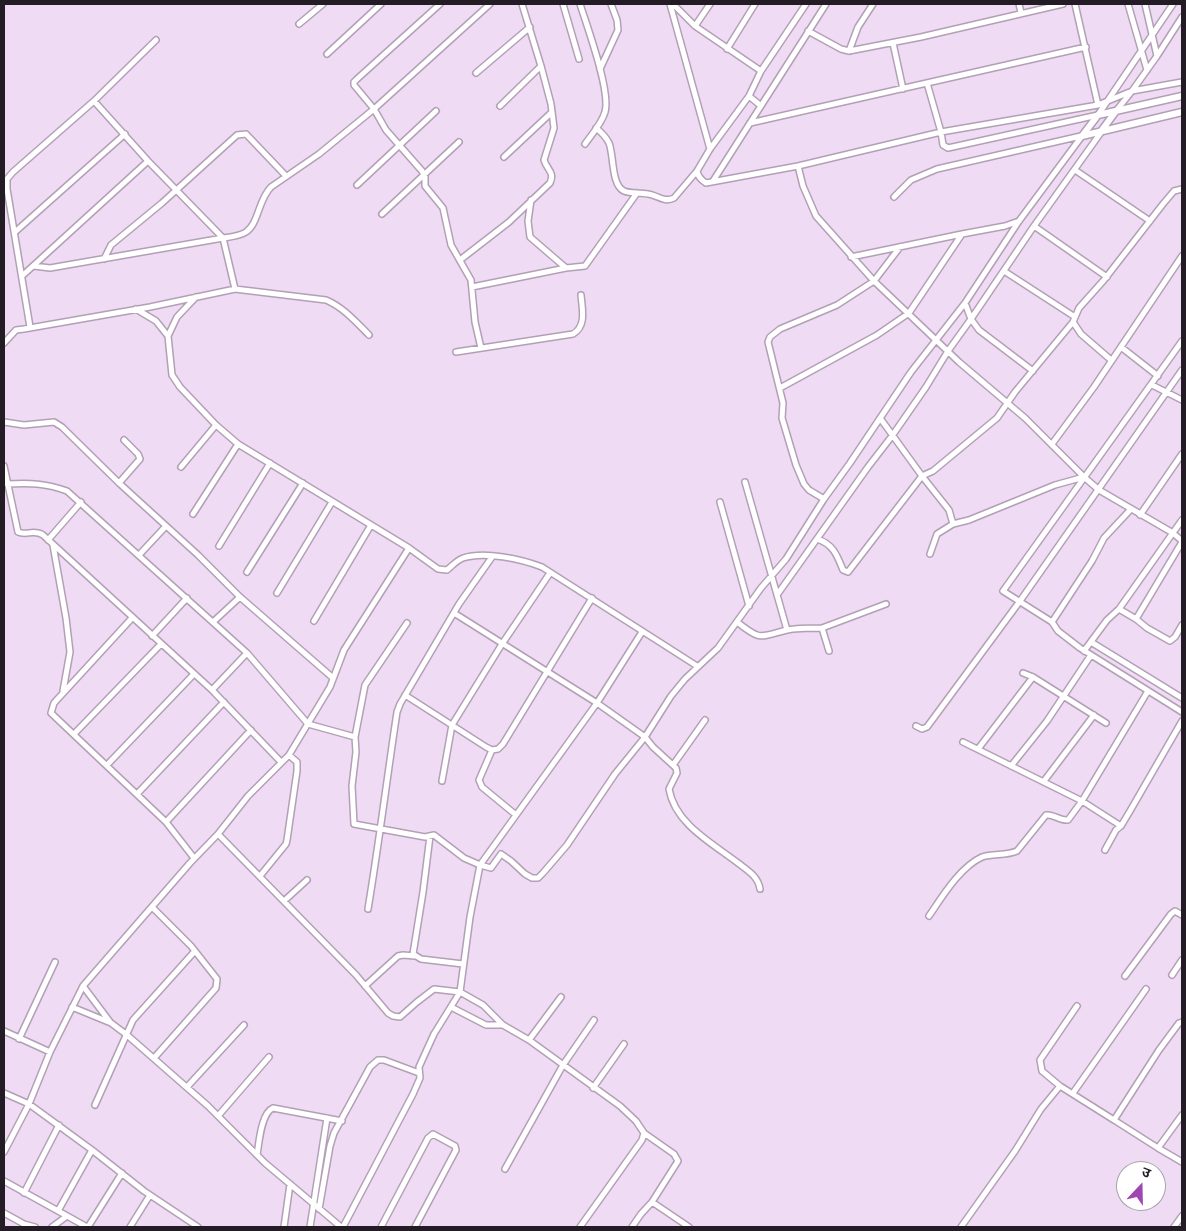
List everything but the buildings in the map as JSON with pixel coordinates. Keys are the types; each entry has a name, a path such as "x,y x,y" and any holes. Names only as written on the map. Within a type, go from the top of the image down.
{"street":[{"path":"300,24 323,4"},
{"path":"327,54 381,4"},
{"path":"440,4 354,82 356,89 374,109 386,130 424,174 426,186 443,208 452,245 471,280 475,322 481,348"},
{"path":"34,266 50,268 223,238 246,232 252,226 265,193 319,154 374,109 490,4"},
{"path":"460,260 509,222 550,183 552,178 552,173 544,160 554,128 552,112 541,66 522,4"},
{"path":"563,4 579,59"},
{"path":"580,4 600,70 606,99 605,114 584,144"},
{"path":"600,70 618,30 617,20 611,4"},
{"path":"671,4 695,26 761,71"},
{"path":"671,4 710,149"},
{"path":"695,26 710,4"},
{"path":"727,49 755,4"},
{"path":"596,128 608,142 614,174 620,188 626,192 647,193 666,200 674,198 697,171 710,149 749,96 761,71 806,4"},
{"path":"713,181 826,4"},
{"path":"849,51 858,27 873,4"},
{"path":"1019,4 1021,13"},
{"path":"808,31 849,51 893,43 1063,4"},
{"path":"1075,4 1098,105"},
{"path":"1128,4 1147,70"},
{"path":"1145,4 1157,56"},
{"path":"407,623 365,685 355,737 356,752 352,786 354,824 425,837 434,835 464,858 491,868 501,854 525,874 532,878 538,878 567,845 671,696 697,666 718,648 786,559 824,499 911,372 965,303 1019,221 1098,115 1173,4"},
{"path":"776,595 892,436 1034,226 1157,56 1182,17"},
{"path":"476,73 530,27"},
{"path":"30,328 7,184 9,175 94,101 156,40"},
{"path":"893,43 903,88"},
{"path":"750,123 1086,47"},
{"path":"500,106 541,66"},
{"path":"697,171 701,180 706,182 798,166 941,132 1098,105 1132,91 1182,82"},
{"path":"927,83 943,145 948,148 1182,96"},
{"path":"749,96 761,106"},
{"path":"94,101 148,161 223,238 235,289"},
{"path":"357,185 436,110"},
{"path":"504,156 552,112"},
{"path":"894,197 911,180 937,168 1182,112"},
{"path":"104,259 111,245 162,203 175,189 240,133 246,134 286,176"},
{"path":"15,232 124,134"},
{"path":"382,214 459,142"},
{"path":"22,276 148,161"},
{"path":"798,166 816,216 874,280 948,351 1025,418 1099,490 1173,533 1182,542 1136,619"},
{"path":"1075,170 1150,221"},
{"path":"817,539 830,546 843,570 848,572 922,476 933,471 997,418 1074,320 1079,308 1174,192 1182,189"},
{"path":"1174,192 1182,196"},
{"path":"472,287 566,268 585,266 637,193"},
{"path":"531,200 528,221 530,237 566,268"},
{"path":"852,257 1005,226 1019,221"},
{"path":"1034,226 1106,276"},
{"path":"780,388 877,335 909,313 962,234"},
{"path":"824,499 809,490 804,484 796,464 782,418 783,403 768,347 770,337 780,329 837,305 874,280 900,247"},
{"path":"1052,444 1094,387 1182,256"},
{"path":"1004,270 1074,320 1081,334 1111,360"},
{"path":"4,344 16,330 235,289 292,297 316,297 326,300 341,308 369,335"},
{"path":"456,352 573,334 578,331 582,322 581,295"},
{"path":"196,297 177,317 168,336 170,368 175,380 216,425 238,444 409,548 438,569 450,568 462,559 478,556 531,562 592,598 697,666"},
{"path":"965,303 971,319 986,336 1033,371"},
{"path":"135,309 156,321 168,336"},
{"path":"4,332 11,335"},
{"path":"1181,709 1091,656 1058,631 1052,622 1003,591 1182,341"},
{"path":"1120,347 1158,376"},
{"path":"916,726 922,729 927,727 1020,601 1182,370"},
{"path":"1152,385 1182,400"},
{"path":"880,418 949,510 953,524"},
{"path":"4,422 24,425 54,422 62,426 119,484 240,597 333,678"},
{"path":"181,467 216,425"},
{"path":"119,484 140,459 138,454 124,440"},
{"path":"193,514 238,444"},
{"path":"1140,514 1182,454"},
{"path":"219,546 270,463"},
{"path":"4,466 18,532 22,534 37,532 50,542 212,690 282,762"},
{"path":"930,554 937,534 953,524 969,520 1054,485 1084,477"},
{"path":"745,482 787,630"},
{"path":"7,484 35,483 52,485 67,491 247,653 308,724 355,737"},
{"path":"247,572 303,483"},
{"path":"63,693 70,652 66,618 50,542 81,502"},
{"path":"278,593 332,502"},
{"path":"720,502 749,606"},
{"path":"1052,622 1092,561 1104,538 1131,509"},
{"path":"1084,651 1119,609 1182,520"},
{"path":"314,621 371,525"},
{"path":"139,555 166,526"},
{"path":"4,1152 29,1104 50,1052 83,986 194,858 218,834 248,796 289,754 330,687 344,650 409,548"},
{"path":"368,909 397,712 404,695 454,613 492,557"},
{"path":"442,781 452,725 502,644 550,573"},
{"path":"213,622 240,597"},
{"path":"152,636 187,598"},
{"path":"404,695 492,750 498,749 503,744 592,598"},
{"path":"737,622 751,634 762,636 775,635 787,630 822,628 886,604"},
{"path":"1119,609 1170,641 1175,637 1182,625"},
{"path":"454,613 597,703 644,737 653,748 676,768 677,773 669,790 681,816 693,828 752,873 760,889"},
{"path":"132,618 54,703 51,713 166,822 194,858"},
{"path":"822,628 829,651"},
{"path":"72,1007 111,1023 127,1034 155,1057 257,1155 342,1227 413,1094 420,1078 419,1067 434,1034 460,992 480,865 597,703 642,632"},
{"path":"1091,642 1182,698"},
{"path":"74,734 161,644"},
{"path":"212,690 247,653"},
{"path":"1011,766 1047,721 1091,656"},
{"path":"1023,673 1033,677 1106,722"},
{"path":"107,765 194,674"},
{"path":"978,749 1033,677"},
{"path":"929,916 948,889 981,858 1014,852 1043,817 1049,814 1068,820 1082,801 1148,691"},
{"path":"137,794 224,702"},
{"path":"1044,781 1094,715"},
{"path":"672,766 705,720"},
{"path":"1105,850 1182,721"},
{"path":"166,822 251,730"},
{"path":"963,742 1082,801 1121,826"},
{"path":"492,750 479,780 482,787 516,814"},
{"path":"260,876 286,844 287,840 297,770 297,762 289,754"},
{"path":"218,834 365,986 388,1013 400,1017 434,989 460,992 483,1005 503,1025 529,1040 620,1106 636,1121 644,1132 674,1154 678,1161 674,1169 652,1202 632,1227"},
{"path":"415,956 413,952 430,836"},
{"path":"284,901 307,880"},
{"path":"152,907 195,951 217,979 216,988 155,1057"},
{"path":"1125,976 1171,914 1176,911 1182,916"},
{"path":"95,1105 138,1013 195,951"},
{"path":"365,986 398,956 415,956 421,960 463,964"},
{"path":"1172,974 1182,960"},
{"path":"19,1038 54,962"},
{"path":"83,986 111,1023"},
{"path":"1073,1093 1146,989"},
{"path":"529,1040 561,997"},
{"path":"451,1006 486,1025 503,1025"},
{"path":"1077,1006 1040,1060 1042,1071 1060,1086 1182,1162"},
{"path":"505,1169 563,1065 594,1020"},
{"path":"1114,1120 1159,1050 1179,1023 1182,1022"},
{"path":"187,1087 244,1025"},
{"path":"4,1032 50,1052"},
{"path":"593,1088 624,1044"},
{"path":"218,1116 269,1057"},
{"path":"319,1209 330,1146 370,1066 378,1060 391,1062 419,1073"},
{"path":"961,1227 1041,1109 1060,1086"},
{"path":"4,1093 29,1104 150,1195 198,1227"},
{"path":"257,1155 264,1116 273,1108 342,1121"},
{"path":"1158,1148 1182,1115"},
{"path":"310,1227 327,1118"},
{"path":"24,1193 59,1126"},
{"path":"580,1227 640,1144 644,1132"},
{"path":"381,1227 428,1138 432,1134 455,1146 456,1150 415,1227"},
{"path":"58,1211 92,1150"},
{"path":"4,1181 87,1227 122,1173"},
{"path":"284,1227 290,1184"},
{"path":"130,1227 150,1195"},
{"path":"652,1202 689,1227"},
{"path":"4,1213 23,1225 35,1227"},
{"path":"52,1227 67,1216"},
{"path":"1174,1227 1182,1216"}]}
